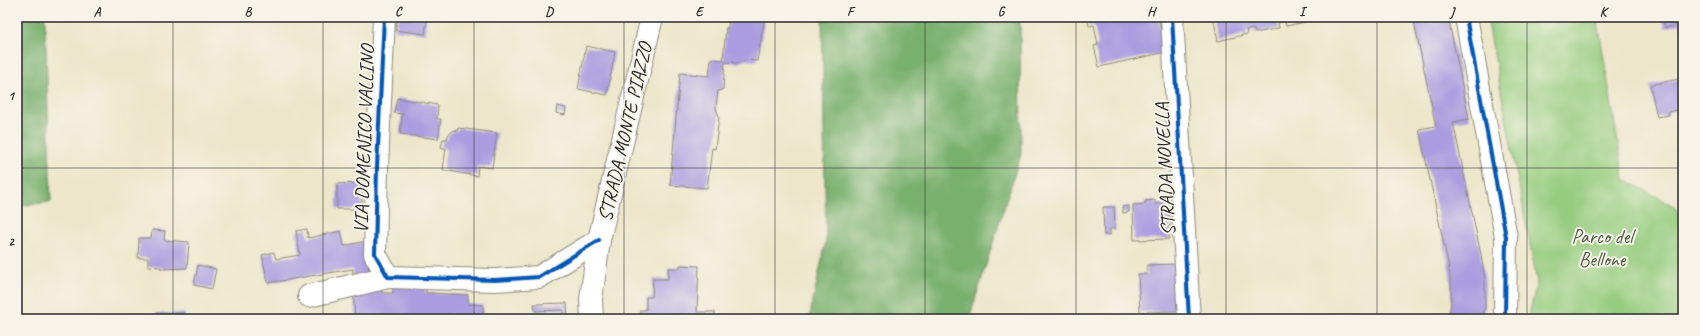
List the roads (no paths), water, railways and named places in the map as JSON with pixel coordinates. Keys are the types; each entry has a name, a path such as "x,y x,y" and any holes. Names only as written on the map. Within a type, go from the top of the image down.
{"street":[{"name":"VIA DOMENICO VALLINO","path":"384,17 377,167 375,254 388,276"},
{"name":"STRADA MONTE PIAZZO","path":"592,319 591,299 599,240 652,17"},
{"name":"STRADA NOVELLA","path":"1172,17 1189,319"},
{"path":"1466,17 1506,237 1505,319"},
{"path":"309,296 388,276 495,280 539,276 599,240"}],"park label":[{"name":"Parco del Bellone","path":"1602,248"}]}
